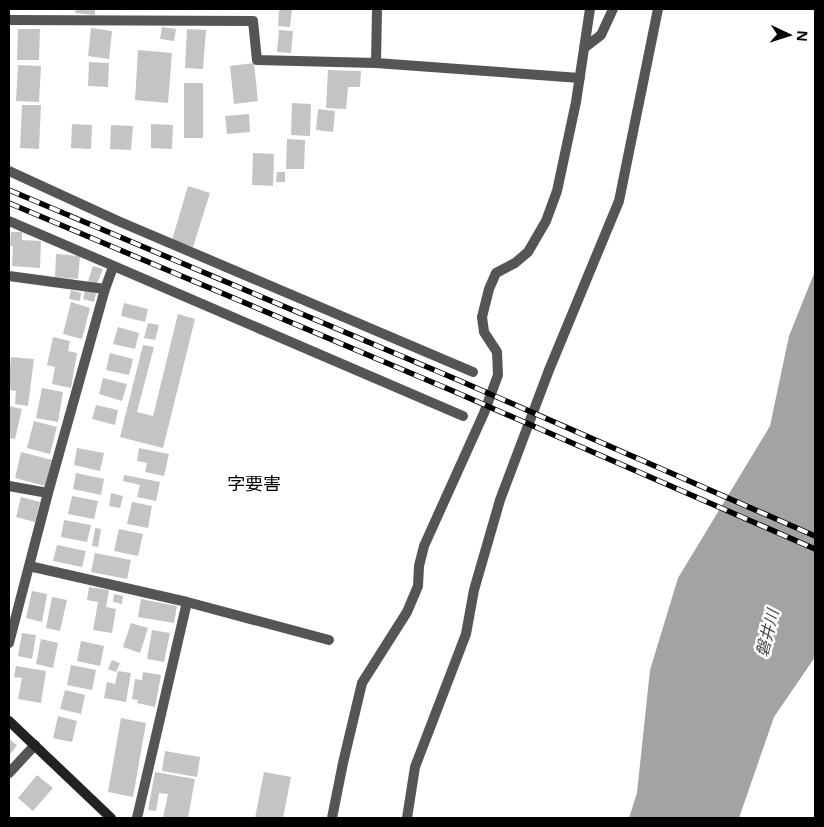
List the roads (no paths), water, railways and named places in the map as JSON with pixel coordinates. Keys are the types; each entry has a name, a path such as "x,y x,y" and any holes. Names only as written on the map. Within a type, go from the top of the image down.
{"street":[{"path":"376,63 377,9"},
{"path":"332,818 362,683 407,612 418,586 419,566 424,546 484,413 498,375 497,352 484,332 482,317 488,289 496,274 515,263 528,252 546,221 557,191 576,102 590,9"},
{"path":"584,48 600,35 613,9"},
{"path":"407,818 415,767 466,634 474,590 500,500 548,370 620,201 658,9"},
{"path":"9,20 253,21 257,60 376,63 580,78"},
{"path":"9,171 118,221 473,372"},
{"path":"9,221 463,416"},
{"path":"9,643 48,494 105,289 113,267"},
{"path":"9,276 105,289"},
{"path":"9,486 48,494"},
{"path":"29,566 187,602 329,640"},
{"path":"137,818 187,602"},
{"path":"9,721 111,818"},
{"path":"9,772 35,746"}],"water":[{"name":"磐井川","path":"815,271 815,657 774,717 739,818 629,818 637,793 650,670 678,578 770,426 789,336"}],"railway":[{"path":"9,190 458,380 815,536"},
{"path":"9,203 453,391 815,549"}],"district":[{"name":"字要害","path":"254,484"}]}
